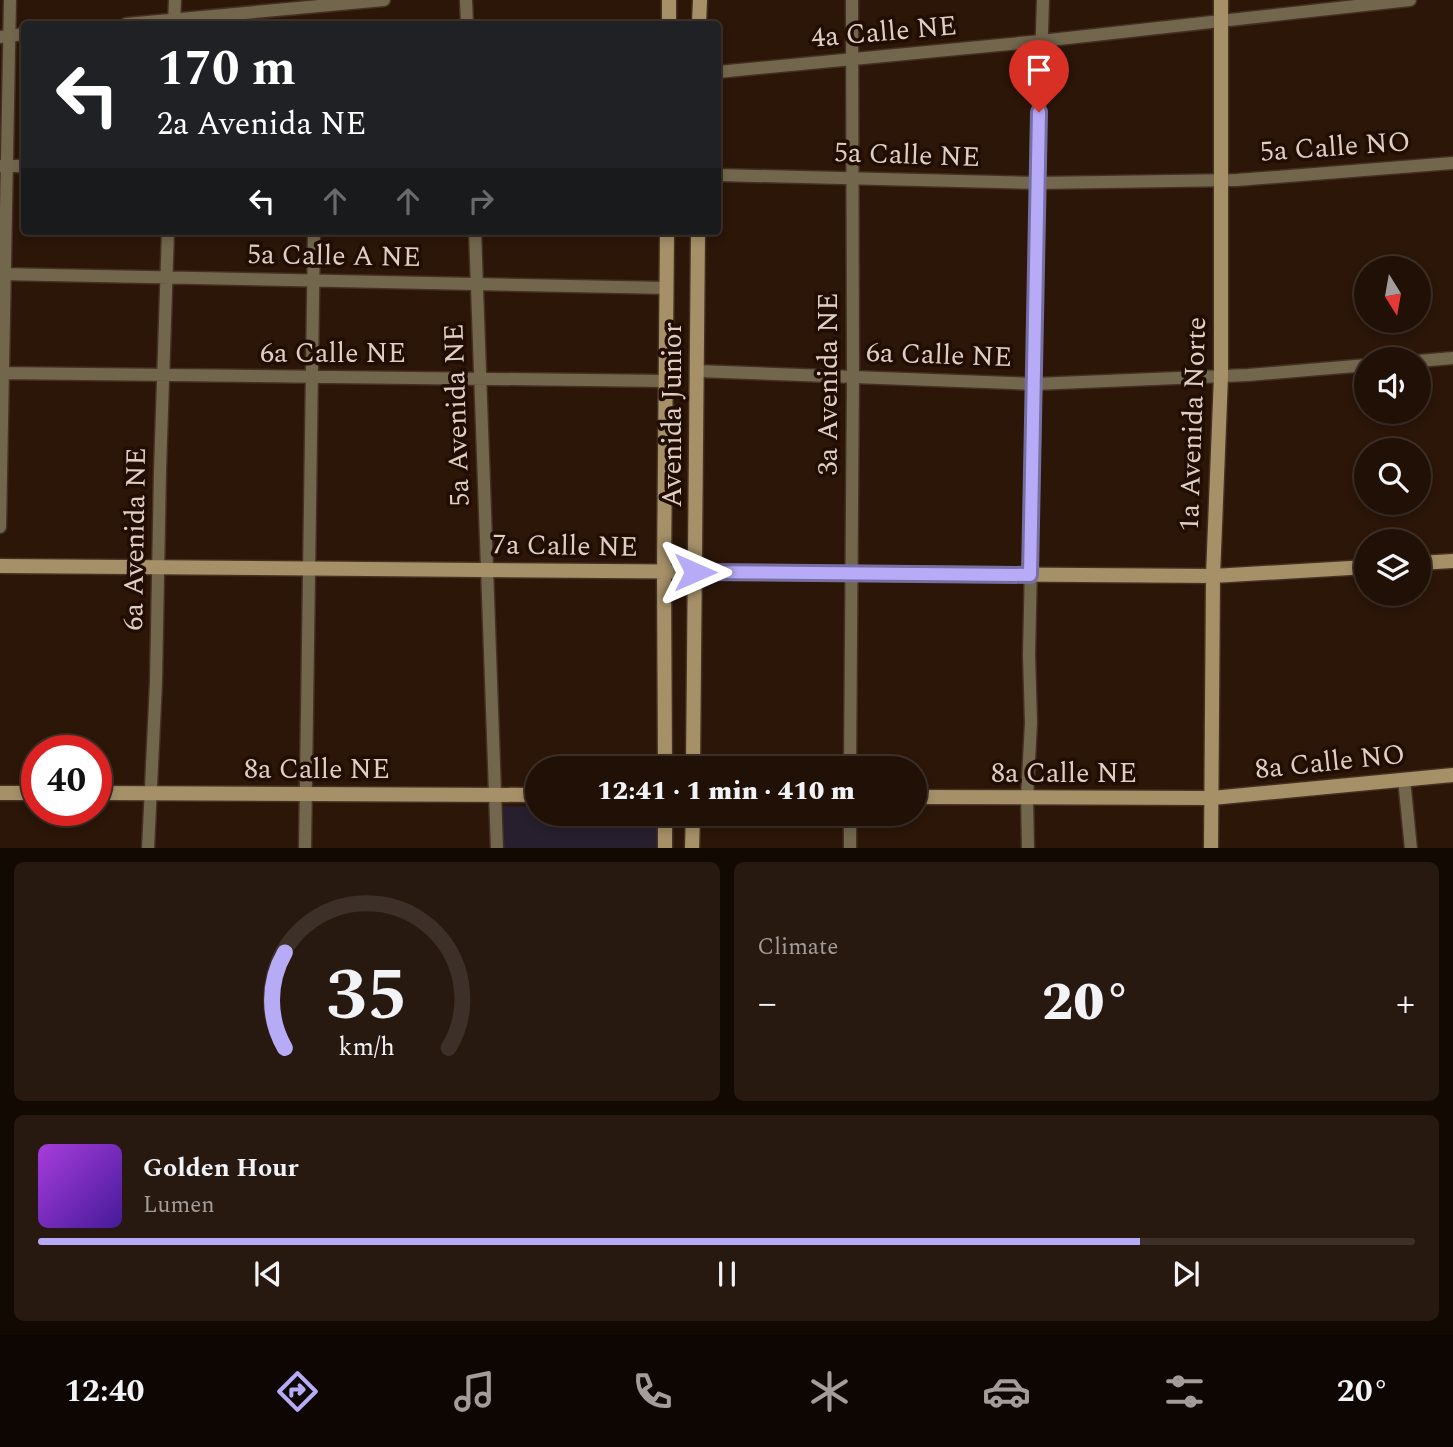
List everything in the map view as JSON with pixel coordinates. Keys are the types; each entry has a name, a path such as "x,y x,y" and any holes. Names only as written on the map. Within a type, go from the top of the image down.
{"street":[{"path":"0,527 5,36 10,0"},
{"path":"174,21 175,0"},
{"path":"184,21 384,0"},
{"path":"466,0 467,21"},
{"path":"669,0 669,21"},
{"path":"699,0 699,21"},
{"name":"3a Avenida NE","path":"850,756 852,0"},
{"path":"1028,848 1030,575 1043,0"},
{"name":"1a Avenida Norte","path":"1211,848 1213,576 1221,376 1221,0"},
{"name":"4a Calle NE","path":"721,72 1041,41 1410,0"},
{"name":"5a Calle NO","path":"1221,179 1453,163"},
{"name":"5a Calle NE","path":"721,175 1037,183 1221,179"},
{"name":"6a Avenida NE","path":"148,848 156,682 168,235"},
{"path":"305,848 314,235"},
{"name":"5a Avenida NE","path":"475,235 497,848"},
{"name":"Avenida Junior","path":"665,756 667,235"},
{"name":"Avenida Junior","path":"693,756 698,235"},
{"name":"5a Calle A NE","path":"2,274 667,288"},
{"path":"1431,360 1453,358"},
{"name":"6a Calle NE","path":"696,371 1035,384 1221,376 1354,366"},
{"name":"6a Calle NE","path":"1,373 666,381"},
{"path":"1431,563 1453,561"},
{"name":"7a Calle NE","path":"0,566 1213,576 1354,568"},
{"name":"8a Calle NO","path":"1212,798 1453,775"},
{"path":"1404,779 1411,848"},
{"path":"0,793 21,793"},
{"name":"8a Calle NE","path":"112,793 525,795"},
{"name":"8a Calle NE","path":"927,797 1212,798"},
{"path":"665,826 665,848"},
{"path":"692,848 693,826"},
{"path":"850,826 850,848"}],"shaded area":[{"path":"496,806 525,807 525,826 659,826 658,848 496,848"}],"route":[{"path":"695,572 1030,575 1039,112"}]}
